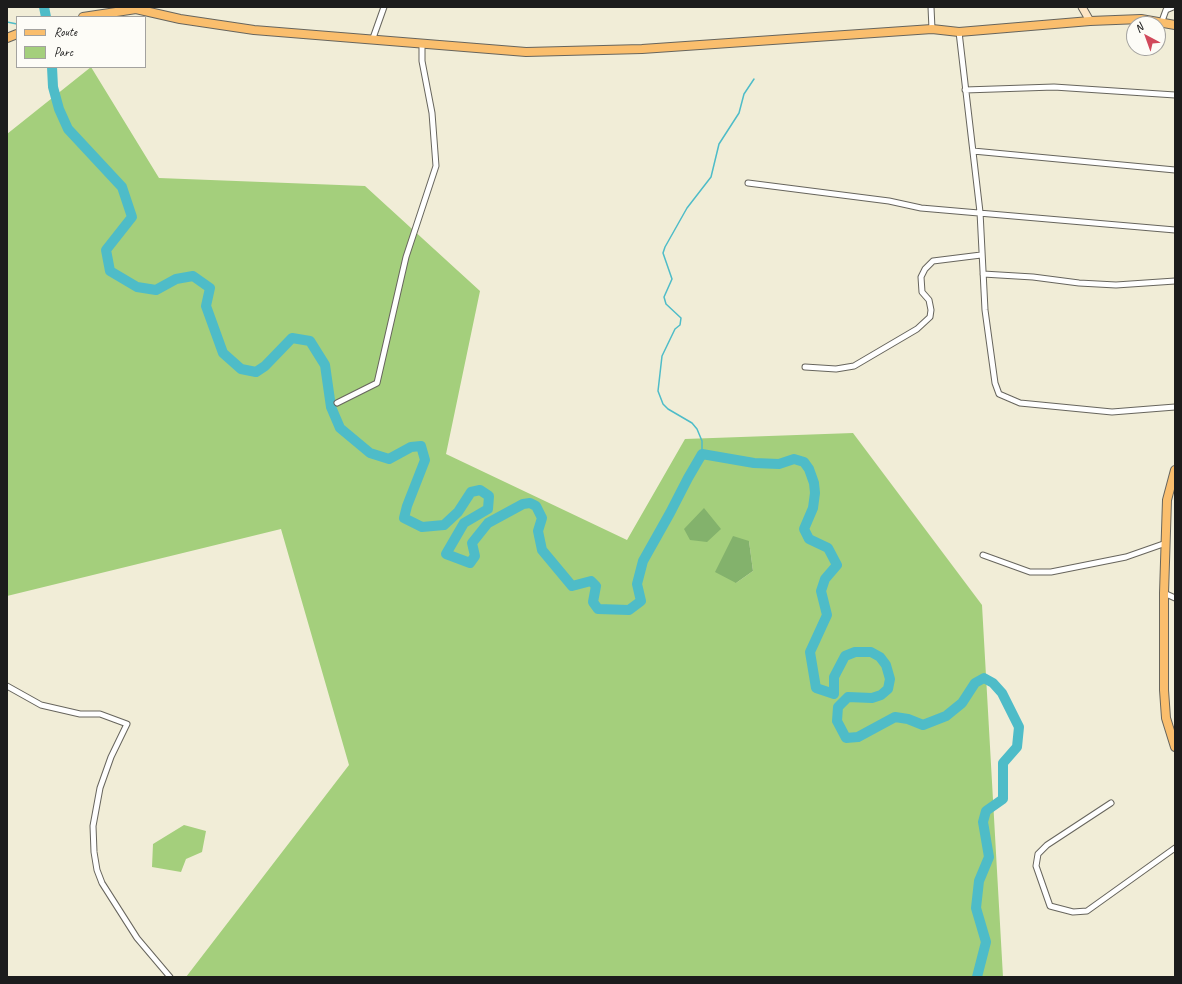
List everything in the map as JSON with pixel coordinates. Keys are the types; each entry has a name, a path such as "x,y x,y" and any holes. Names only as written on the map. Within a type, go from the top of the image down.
{"main road":[{"path":"1082,7 1090,20"},
{"path":"88,16 136,8 180,19 254,30 373,38 526,52 642,49 932,29 958,32 1090,20 1126,19"},
{"path":"1175,470 1167,500 1164,593 1164,690 1166,718 1175,747"}],"street":[{"path":"373,38 384,7"},
{"path":"931,7 932,29"},
{"path":"1164,16 1166,10 1173,7"},
{"path":"958,32 980,212 982,274 990,351 995,383 999,394 1020,403 1112,412 1175,406"},
{"path":"337,403 377,383 406,257 436,166 432,113 422,61 422,43"},
{"path":"965,90 1054,87 1175,95"},
{"path":"973,151 1175,170"},
{"path":"748,183 889,201 921,208 1175,230"},
{"path":"805,367 836,369 854,366 910,333 927,320 931,310 929,300 922,292 921,282 922,273 928,265 933,261 981,255"},
{"path":"982,274 1033,276 1079,283 1102,284 1175,281"},
{"path":"983,555 1030,572 1051,572 1126,557 1166,543"},
{"path":"1164,593 1175,598"},
{"path":"7,686 41,706 80,714 100,714 127,724 111,757 100,788 93,826 94,852 97,870 102,883 137,938 170,977"},
{"path":"1111,803 1047,845 1038,854 1036,866 1050,906 1073,912 1087,911 1175,848"}],"green space":[{"path":"92,68 159,178 365,186 480,291 446,454 627,540 685,439 853,433 982,605 1003,977 186,977 349,765 281,529 7,596 7,134","holes":["749,541 753,571 736,583"]},
{"path":"704,508 721,529 707,542 690,540 684,529"},
{"path":"733,536 749,541 753,571 736,583 715,572"},
{"path":"184,825 206,831 202,852 186,859 181,872 152,867 153,844"}],"waterway":[{"path":"44,7 46,16"},
{"path":"7,22 16,24"},
{"path":"52,68 53,87 59,109 68,129 122,187 132,217 106,250 110,271 137,287 156,290 176,279 193,276 210,288 206,306 223,353 241,369 256,372 265,366 292,338 310,341 325,365 331,407 340,428 370,453 389,459 411,447 421,446 425,460 407,506 404,518 422,527 444,525 458,512 471,492 480,490 489,496 488,509 464,523 446,554 470,563 475,556 472,543 488,523 523,504 530,503 536,506 542,518 538,531 542,550 572,586 591,581 596,586 593,602 598,609 629,610 641,601 637,584 643,561 702,454 754,463 779,464 794,459 804,462 809,469 814,483 815,493 813,508 804,529 809,539 828,548 837,565 825,579 821,591 827,615 810,652 816,688 834,694 834,677 845,656 855,652 871,652 880,657 886,665 890,679 888,689 881,695 872,698 848,697 838,707 837,721 846,738 858,737 895,717 908,719 923,725 946,716 962,703 975,683 984,678 993,683 1002,693 1019,727 1017,747 1003,763 1003,799 986,811 983,822 989,857 979,881 976,908 986,942 977,977"},
{"path":"702,454 702,441 697,429 692,423 668,409 663,404 658,391 662,356 675,329 680,325 681,318 666,304 664,297 672,279 663,253 687,208 711,177 719,144 739,113 744,94 754,79"}]}
